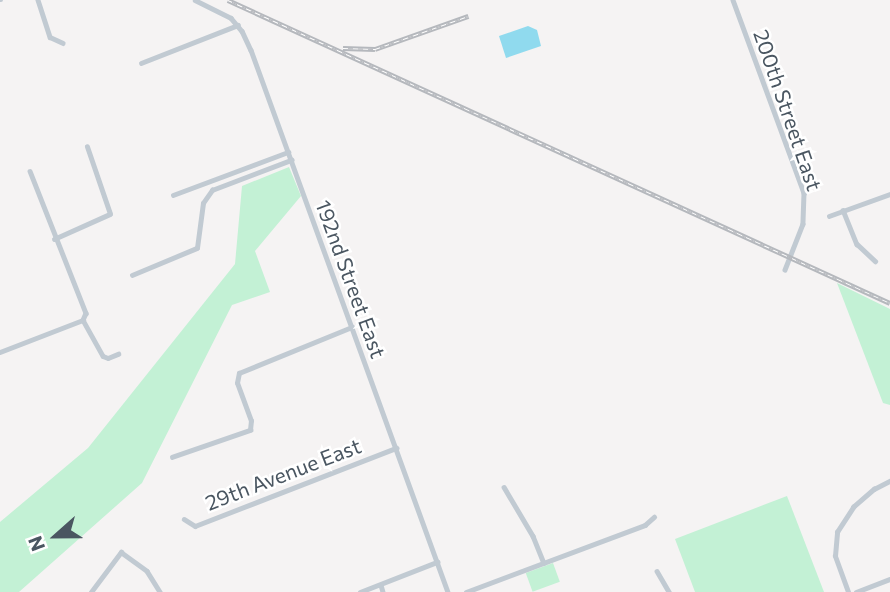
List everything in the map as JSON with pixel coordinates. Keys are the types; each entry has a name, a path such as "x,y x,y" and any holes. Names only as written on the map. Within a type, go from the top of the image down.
{"street":[{"path":"38,0 50,37 63,43"},
{"path":"141,63 238,25 227,16 195,0"},
{"name":"200th Street East","path":"733,0 804,193 803,224 785,270"},
{"name":"192nd Street East","path":"238,25 251,50 448,592"},
{"path":"54,239 104,219 110,213 88,147"},
{"path":"173,195 288,152"},
{"path":"132,275 197,248 203,203 212,190 291,160"},
{"path":"0,352 83,320 86,313 54,239 30,171"},
{"path":"829,216 890,194"},
{"path":"843,210 857,244 875,261"},
{"path":"83,320 103,356 108,358 118,354"},
{"path":"172,457 250,430 237,374 352,327"},
{"name":"29th Avenue East","path":"184,519 195,526 396,448"},
{"path":"848,592 835,556 837,533 853,506 874,489 890,481"},
{"path":"504,487 533,536 544,563"},
{"path":"466,592 645,525 653,517"},
{"path":"91,592 121,552 142,565 160,592"},
{"path":"360,592 437,562"},
{"path":"657,571 669,592"},
{"path":"856,592 890,579"},
{"path":"381,585 383,592"}],"green space":[{"path":"289,167 301,196 255,251 270,292 232,305 142,483 19,592 0,592 0,522 88,448 235,264 242,186"},
{"path":"837,283 890,309 890,405 883,403"},
{"path":"787,496 824,592 695,592 675,539"},
{"path":"553,563 560,582 533,592 526,573"}],"water":[{"path":"528,26 537,30 541,46 506,58 499,36"}],"railway":[{"path":"228,0 890,303"},
{"path":"343,48 375,49 468,16"}]}
